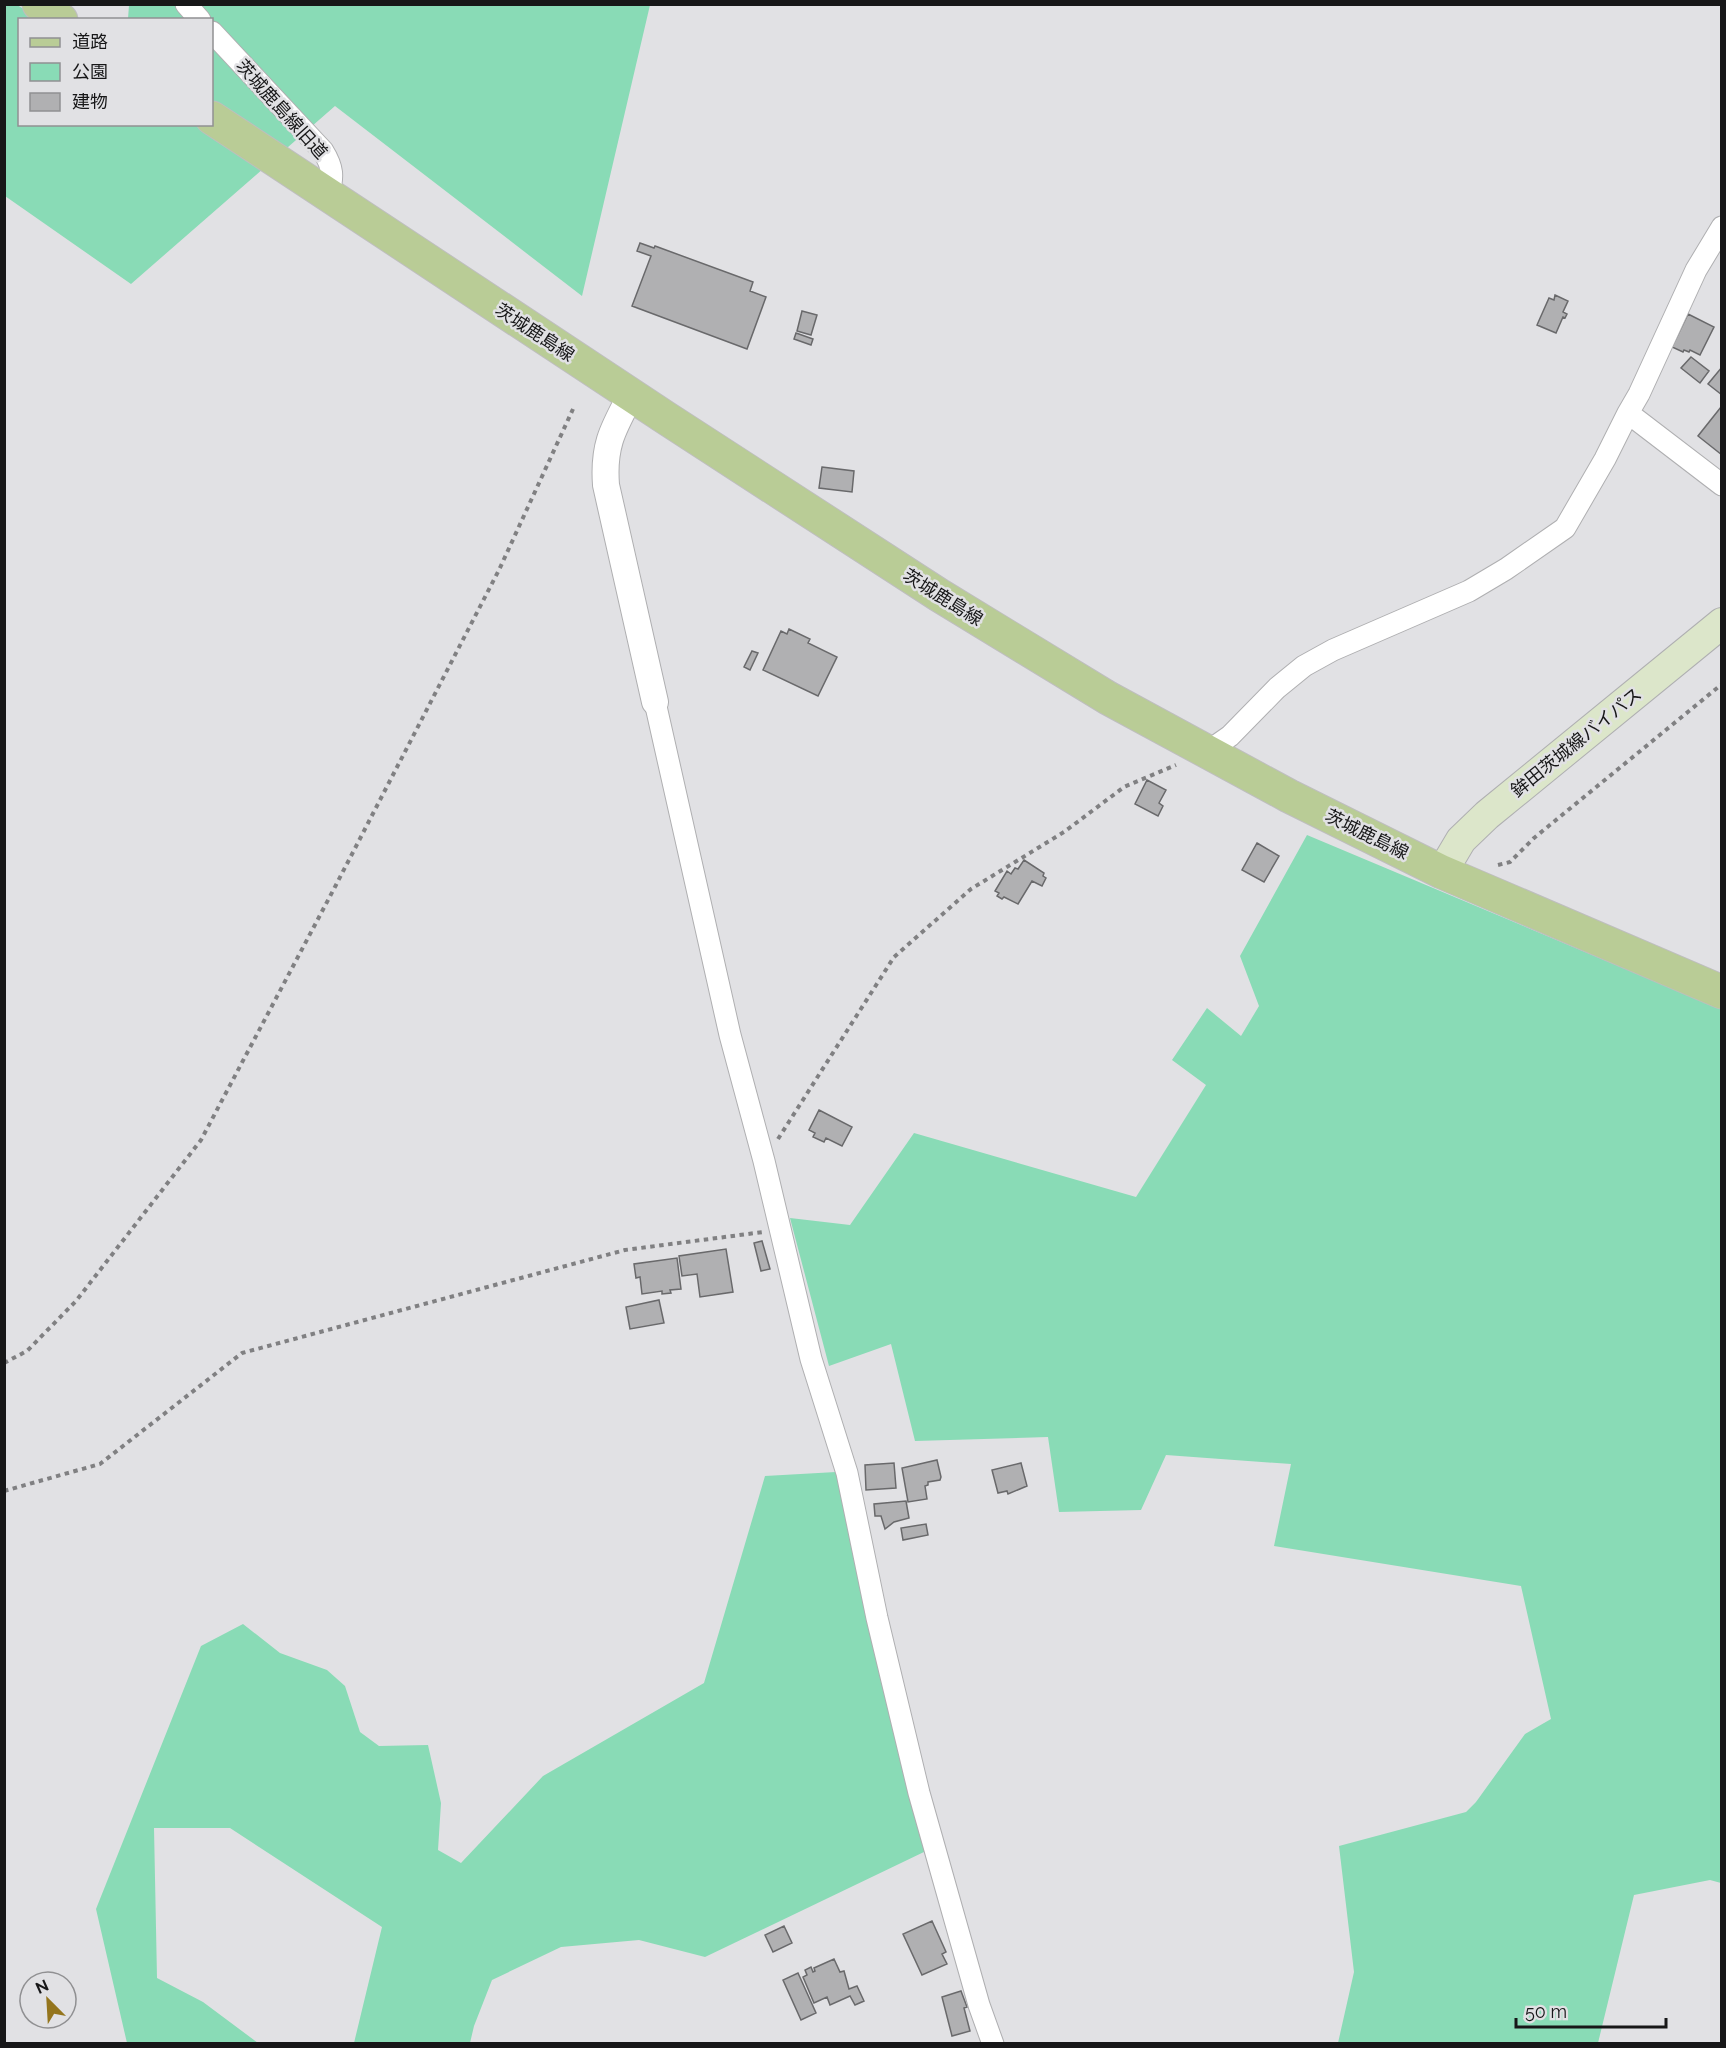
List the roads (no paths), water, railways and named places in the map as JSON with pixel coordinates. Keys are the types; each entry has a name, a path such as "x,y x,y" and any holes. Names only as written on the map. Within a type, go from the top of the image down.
{"main road":[{"path":"39,4 58,18"},
{"name":"茨城鹿島線","path":"213,119 631,395 985,624 1108,698 1289,796 1442,872 1722,992"},
{"name":"鉾田茨城線バイパス","path":"1442,872 1461,840 1486,815 1722,622"}],"street":[{"path":"186,4 198,18"},
{"name":"茨城鹿島線旧道","path":"213,33 323,151 333,172 328,195"},
{"path":"1207,752 1230,736 1277,688 1304,666 1333,650 1469,591 1506,569 1565,528 1640,394 1696,270 1722,227"},
{"path":"631,395 608,442 606,485 730,1035 764,1161 811,1359 847,1473 877,1618 922,1804 979,2005 993,2043"},
{"path":"1628,413 1722,485"}]}
